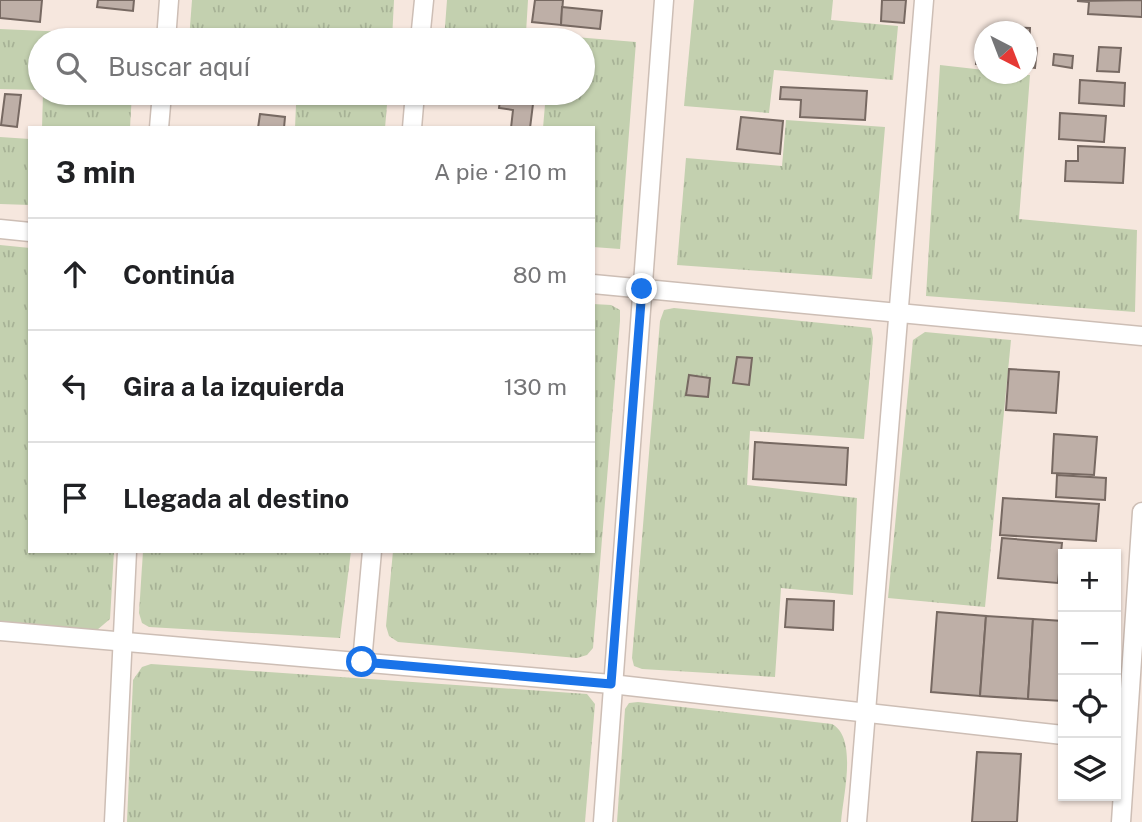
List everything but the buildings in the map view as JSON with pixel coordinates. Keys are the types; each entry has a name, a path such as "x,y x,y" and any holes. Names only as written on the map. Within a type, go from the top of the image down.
{"street":[{"path":"167,28 169,0"},
{"path":"421,28 424,0"},
{"path":"603,822 611,684 664,0"},
{"path":"857,822 924,0"},
{"path":"159,126 161,105"},
{"path":"412,126 414,105"},
{"path":"0,229 28,232"},
{"path":"595,284 1142,336"},
{"path":"1121,822 1142,512"},
{"path":"114,822 120,642 127,553"},
{"path":"362,662 372,553"},
{"path":"0,631 611,684 1058,734"}],"green space":[{"path":"192,0 394,0 393,28 190,28"},
{"path":"447,0 528,0 526,28 445,28"},
{"path":"694,0 833,0 831,20 898,26 893,80 774,70 769,113 684,106"},
{"path":"0,29 28,30 28,90 0,89"},
{"path":"595,39 636,42 620,249 595,247 595,126 543,126 545,105 595,105"},
{"path":"940,65 974,69 974,84 1029,84 1019,219 1137,230 1135,312 926,296"},
{"path":"43,105 131,105 130,126 42,126"},
{"path":"296,105 387,105 385,126 295,126"},
{"path":"786,120 885,127 872,279 677,265 686,158 782,166"},
{"path":"0,137 28,139 28,205 0,204"},
{"path":"0,245 28,248 28,553 114,553 110,619 97,630 0,622"},
{"path":"595,304 611,305 620,310 593,648 587,655 577,658 398,642 389,636 386,626 393,553 595,553"},
{"path":"674,308 871,328 873,338 864,439 750,431 747,485 857,498 853,595 781,588 775,677 642,669 634,666 632,658 660,321 664,310"},
{"path":"925,332 1011,340 985,607 888,598 913,340"},
{"path":"143,553 351,553 340,638 149,627 142,623 139,613"},
{"path":"151,664 587,694 595,704 585,822 127,822 133,680 142,667"},
{"path":"629,703 832,724 840,731 847,754 841,822 617,822 625,709"}],"route":[{"path":"362,662 611,684 642,289"}]}
